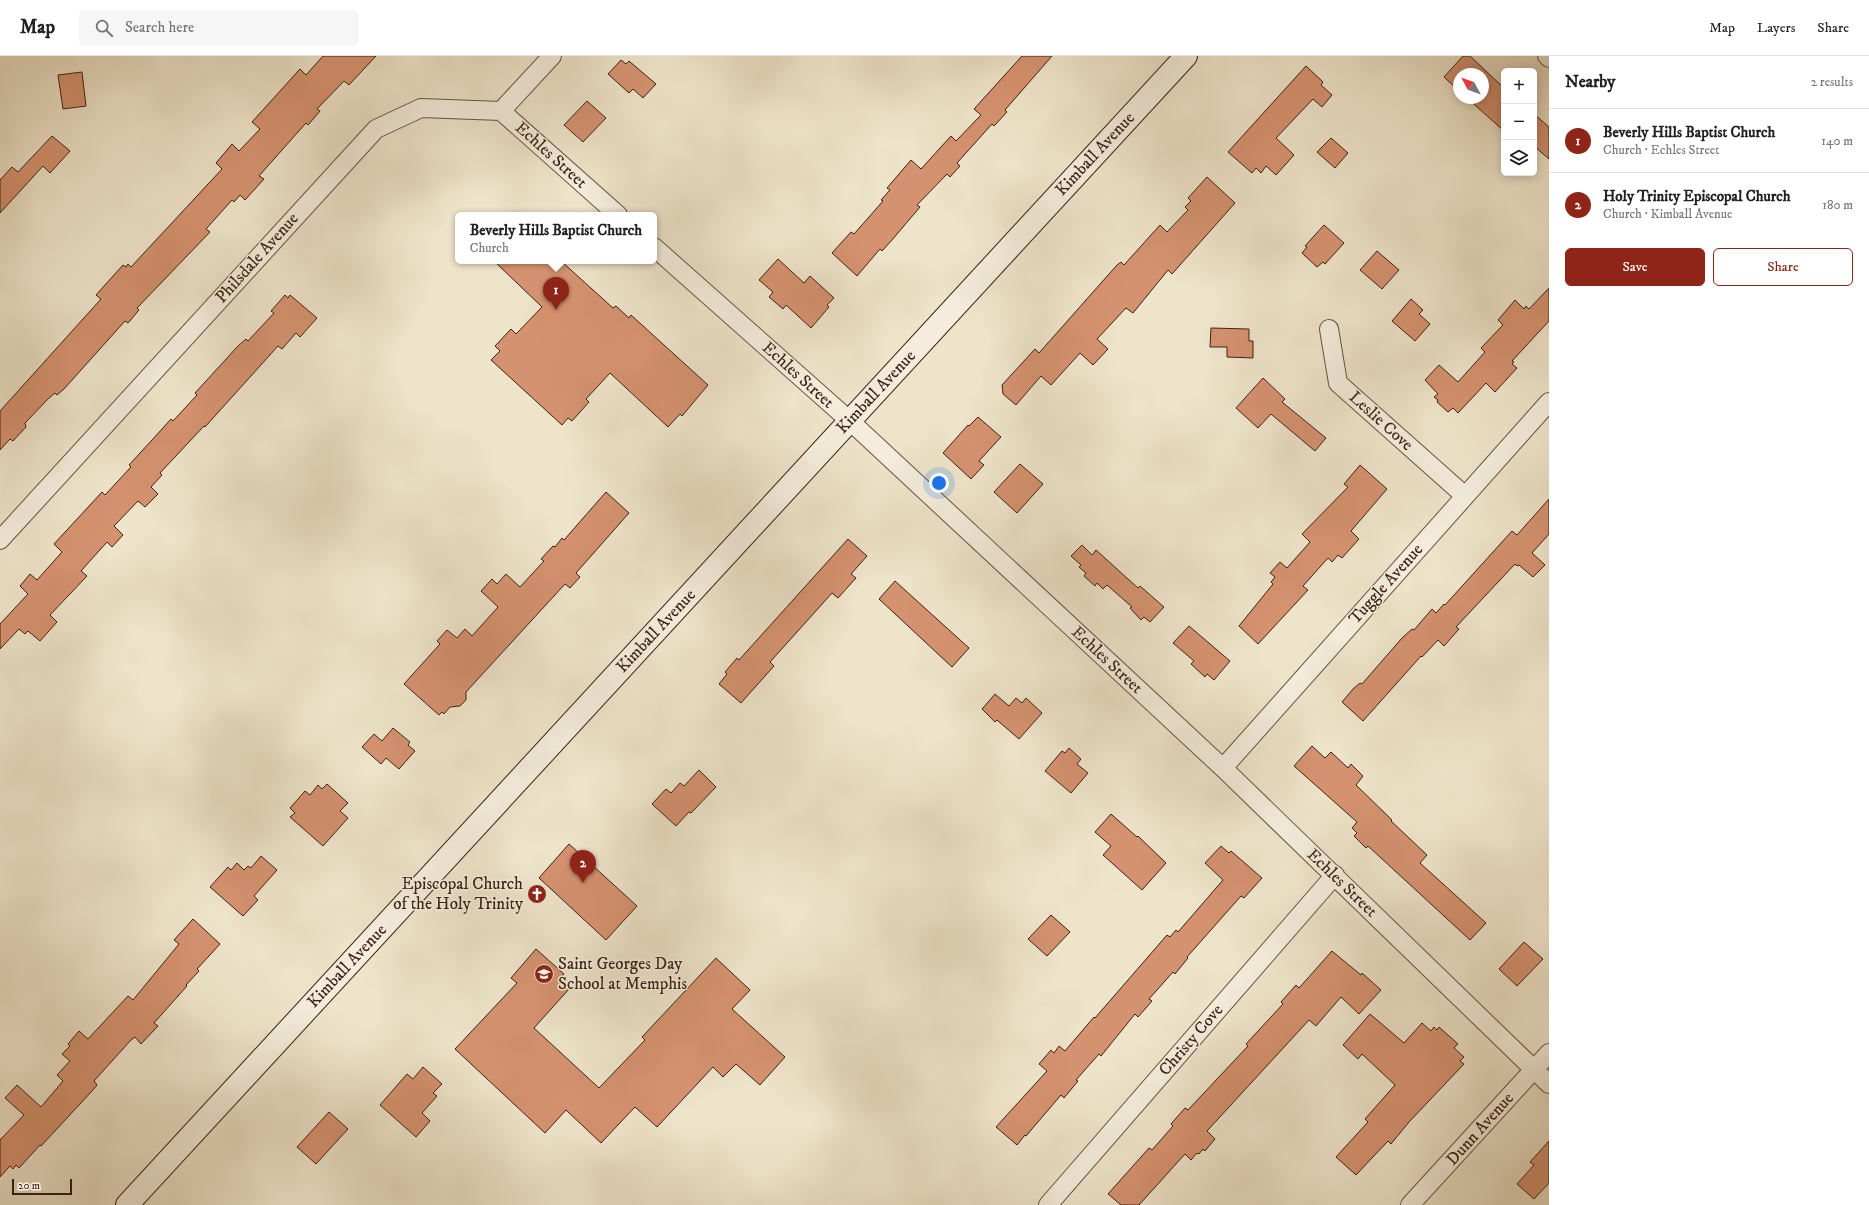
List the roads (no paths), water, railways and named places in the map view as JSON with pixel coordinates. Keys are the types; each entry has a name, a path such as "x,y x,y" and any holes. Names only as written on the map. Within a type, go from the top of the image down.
{"main road":[{"name":"Kimball Avenue","path":"127,1205 1186,56"}],"street":[{"path":"501,111 552,56"},
{"name":"Philsdale Avenue","path":"0,540 376,128 421,108 501,111"},
{"name":"Echles Street","path":"501,111 615,212"},
{"name":"Echles Street","path":"657,250 850,421 1223,768 1549,1084"},
{"name":"Leslie Cove","path":"1329,329 1338,383 1464,496"},
{"name":"Tuggle Avenue","path":"1223,768 1549,402"},
{"name":"Christy Cove","path":"1048,1205 1334,875"},
{"name":"Dunn Avenue","path":"1410,1205 1549,1053"}],"place":[{"name":"Beverly Hills Baptist Church","path":"556,310"},
{"name":"Holy Trinity Episcopal Church","path":"583,883"},
{"name":"Episcopal Church of the Holy Trinity","path":"537,894"},
{"name":"Saint Georges Day School at Memphis","path":"544,974"}]}
